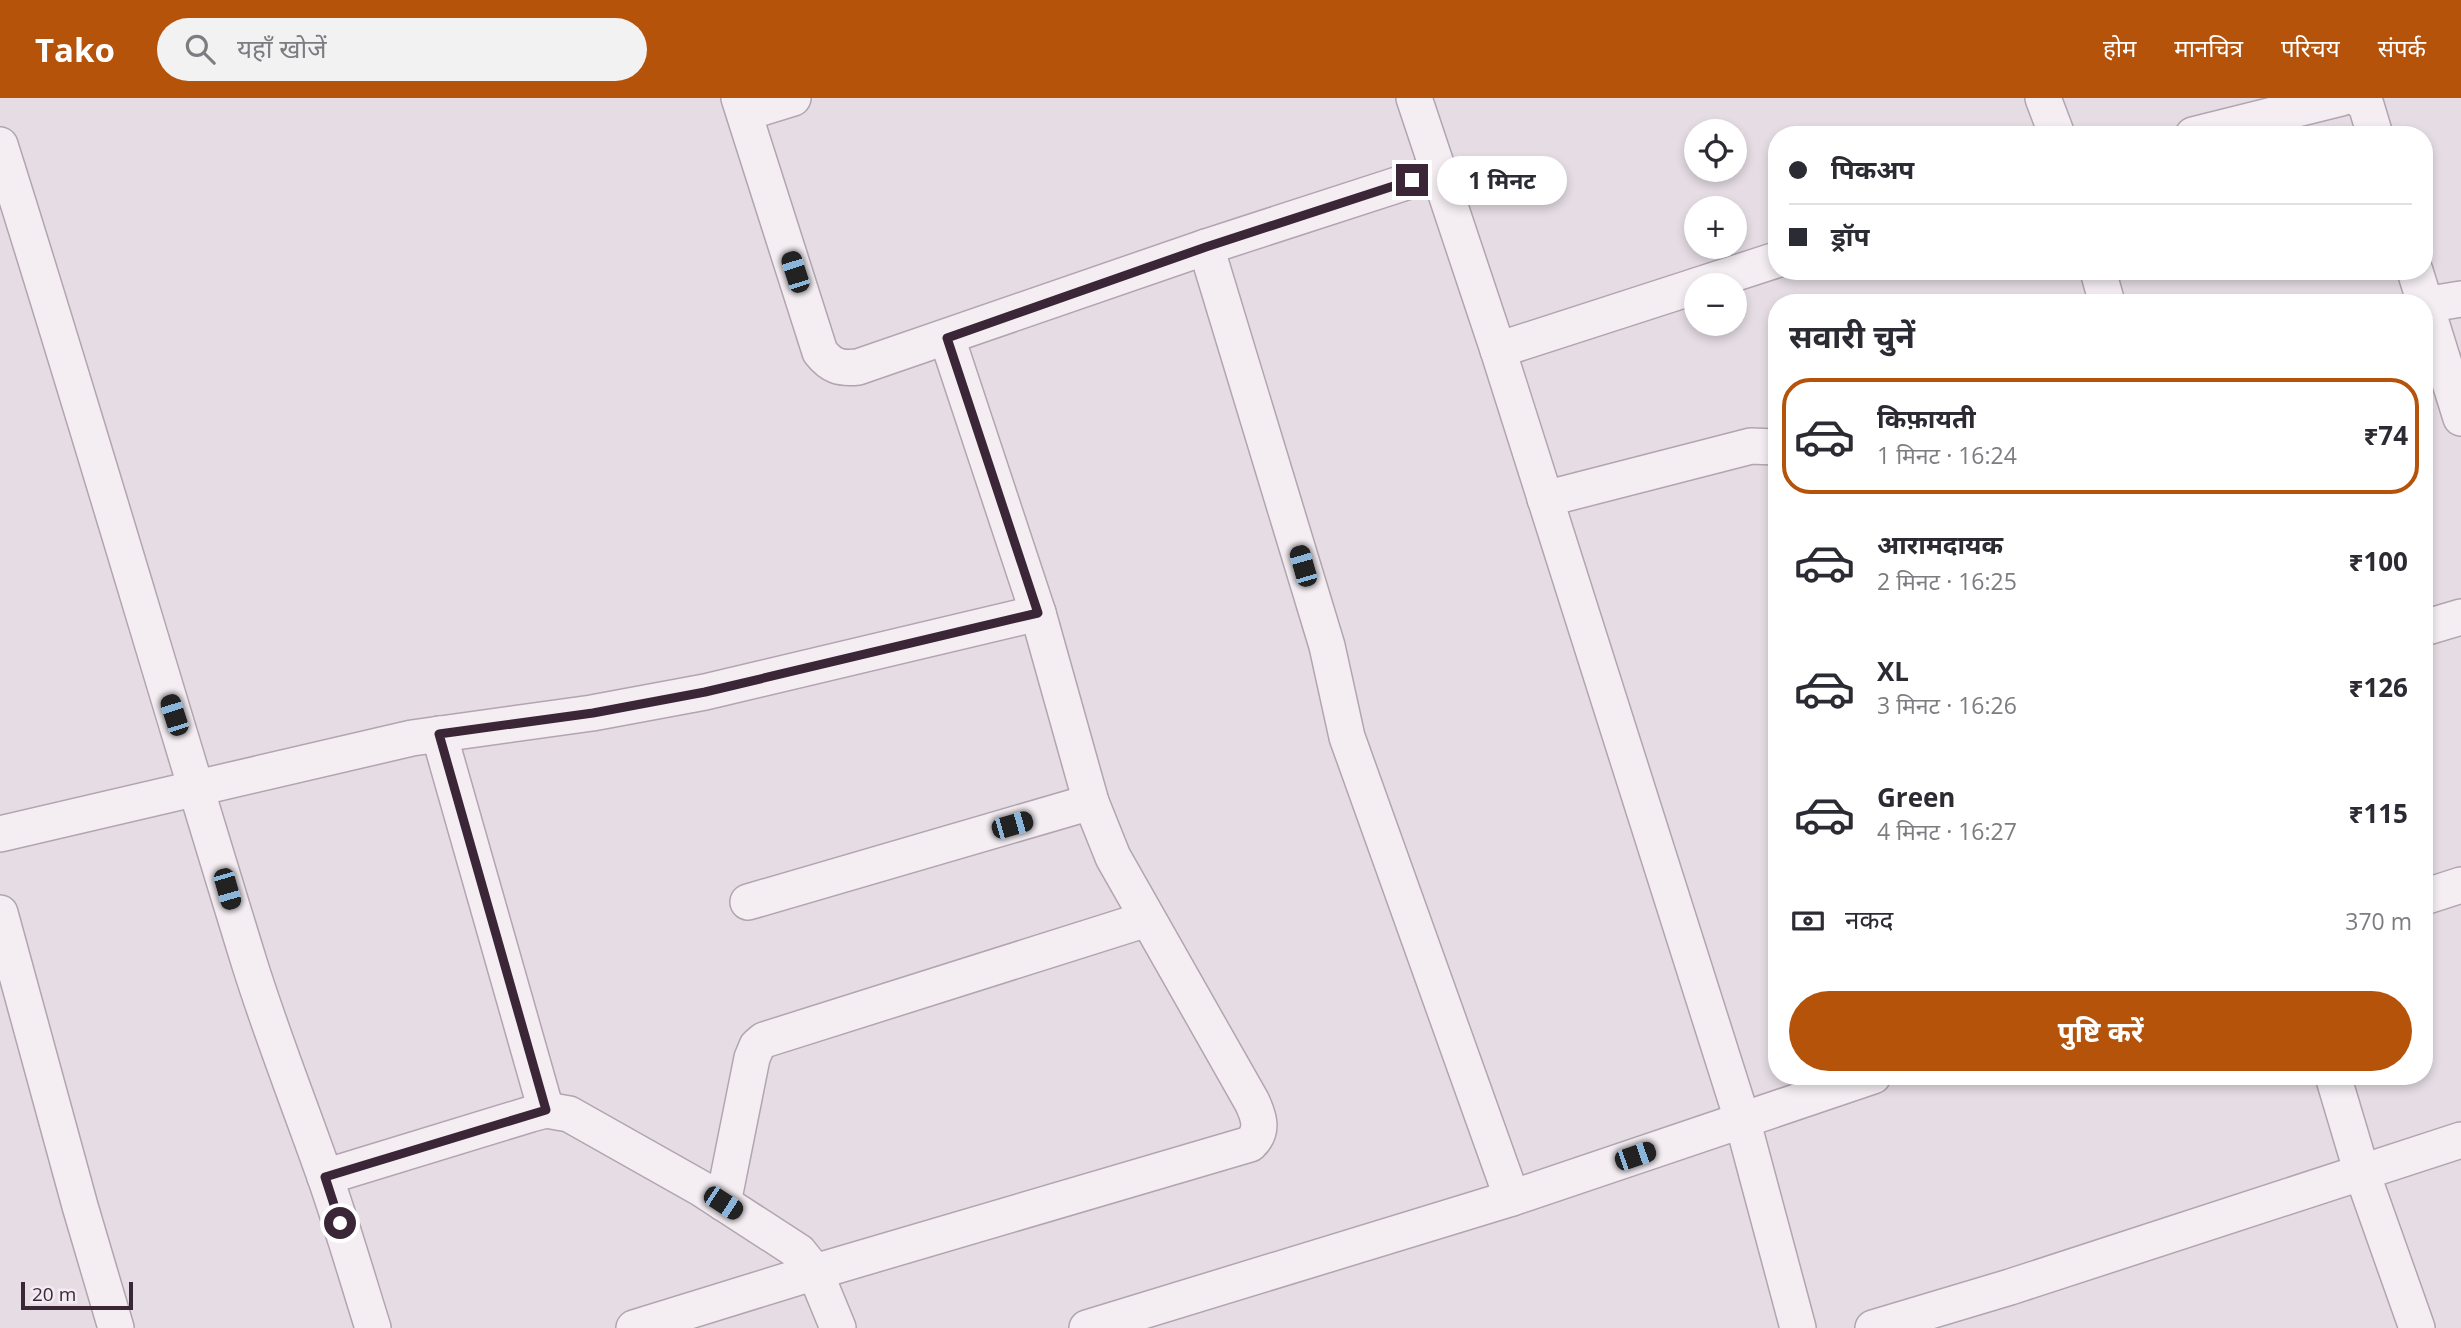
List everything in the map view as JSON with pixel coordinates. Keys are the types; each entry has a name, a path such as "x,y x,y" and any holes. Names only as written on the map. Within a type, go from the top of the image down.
{"street":[{"path":"793,98 742,106 820,352 834,366 858,367 1206,247 1437,172"},
{"path":"1414,98 1498,351 1742,1119 1798,1328"},
{"path":"2043,98 2054,126"},
{"path":"2229,126 2341,98"},
{"path":"2357,98 2366,105 2372,126"},
{"path":"0,145 75,383 250,965 325,1177 373,1328"},
{"path":"1206,247 1327,646 1347,737 1512,1198"},
{"path":"1736,273 1768,263"},
{"path":"1498,351 1684,290"},
{"path":"2433,304 2461,299"},
{"path":"2433,332 2461,418"},
{"path":"634,1328 1250,1144 1258,1134 1259,1121 1252,1102 1112,857 1091,802 1038,613 947,338"},
{"path":"1545,499 1751,446 1768,447"},
{"path":"0,834 412,738 593,713 705,692 1038,613"},
{"path":"2433,625 2461,617"},
{"path":"439,734 546,1110"},
{"path":"748,902 1091,802"},
{"path":"2433,894 2461,885"},
{"path":"0,913 116,1328"},
{"path":"723,1203 752,1058 757,1046 764,1040 1147,919"},
{"path":"1087,1328 1512,1198 1846,1085"},
{"path":"2336,1085 2362,1173 2417,1328"},
{"path":"325,1177 546,1110 569,1114 723,1203 799,1252 815,1272 838,1328"},
{"path":"1873,1328 2010,1287 2461,1140"}],"route":[{"path":"340,1223 325,1177 546,1110 439,734 593,713 705,692 1038,613 947,338 1206,247 1412,180"}]}
